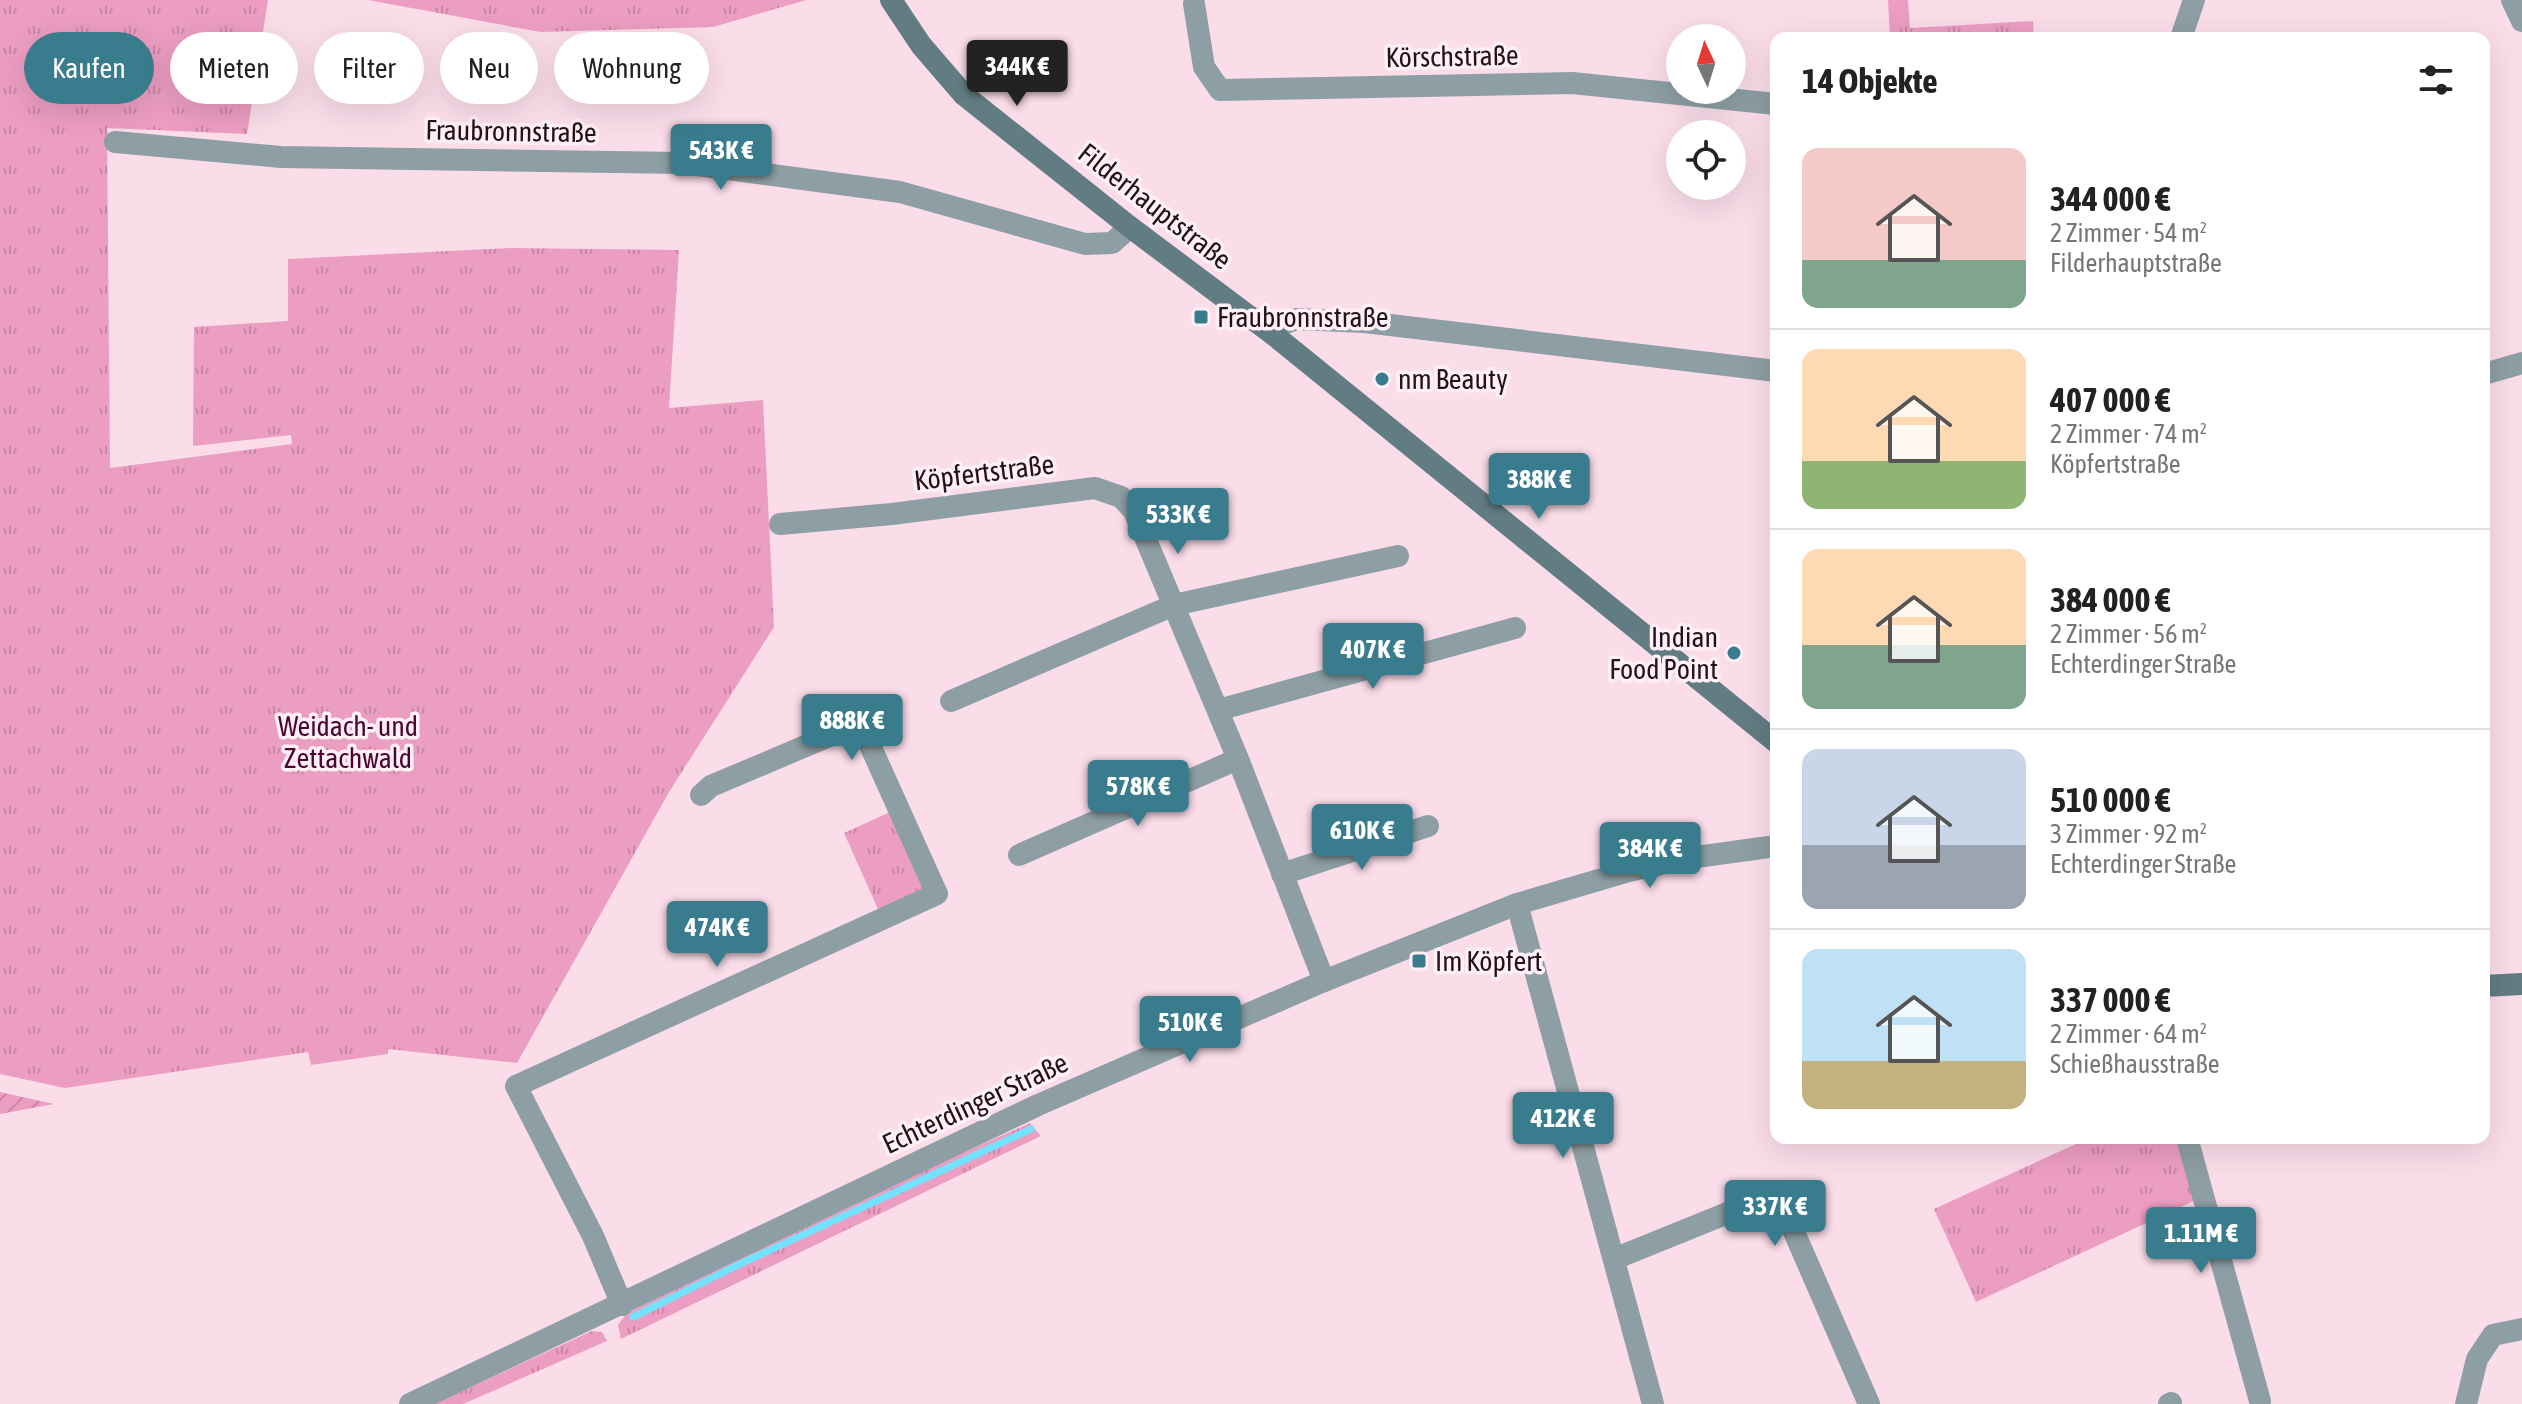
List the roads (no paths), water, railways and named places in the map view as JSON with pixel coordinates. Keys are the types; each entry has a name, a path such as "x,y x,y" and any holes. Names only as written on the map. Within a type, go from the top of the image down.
{"main road":[{"name":"Filderhauptstraße","path":"891,0 921,45 964,95 1130,227 1274,335 1770,737"},
{"path":"2490,986 2521,989"}],"street":[{"path":"2183,32 2194,0"},
{"path":"2512,0 2522,21"},
{"name":"Körschstraße","path":"1194,4 1204,67 1220,90 1572,83 1770,103"},
{"name":"Fraubronnstraße","path":"115,142 281,157 682,163 900,192 1085,244 1112,243 1130,227"},
{"path":"1274,335 1281,325 1296,319 1365,322 1770,370"},
{"path":"2490,372 2522,363"},
{"name":"Köpfertstraße","path":"780,524 892,514 1095,488 1121,497 1134,511 1174,605 1324,981"},
{"path":"951,701 1174,605 1398,556"},
{"path":"1218,710 1515,628"},
{"path":"622,1305 593,1236 516,1086 937,894 860,723 711,786 701,795"},
{"path":"1019,855 1238,759"},
{"path":"1282,874 1428,826"},
{"name":"Echterdinger Straße","path":"410,1404 1038,1105 1324,981 1517,904 1642,868 1770,847"},
{"path":"1517,904 1653,1404"},
{"path":"2189,1144 2260,1401"},
{"path":"1614,1259 1777,1193 1869,1404"},
{"path":"2466,1404 2477,1359 2493,1335 2522,1329"}],"waterway":[{"path":"633,1317 1031,1129"}],"place":[{"name":"Fraubronnstraße","path":"1201,317"},
{"name":"nm Beauty","path":"1382,379"},
{"name":"Indian Food Point","path":"1734,653"},
{"name":"Im Köpfert","path":"1419,961"}],"park label":[{"name":"Weidach- und Zettachwald","path":"348,742"}]}
